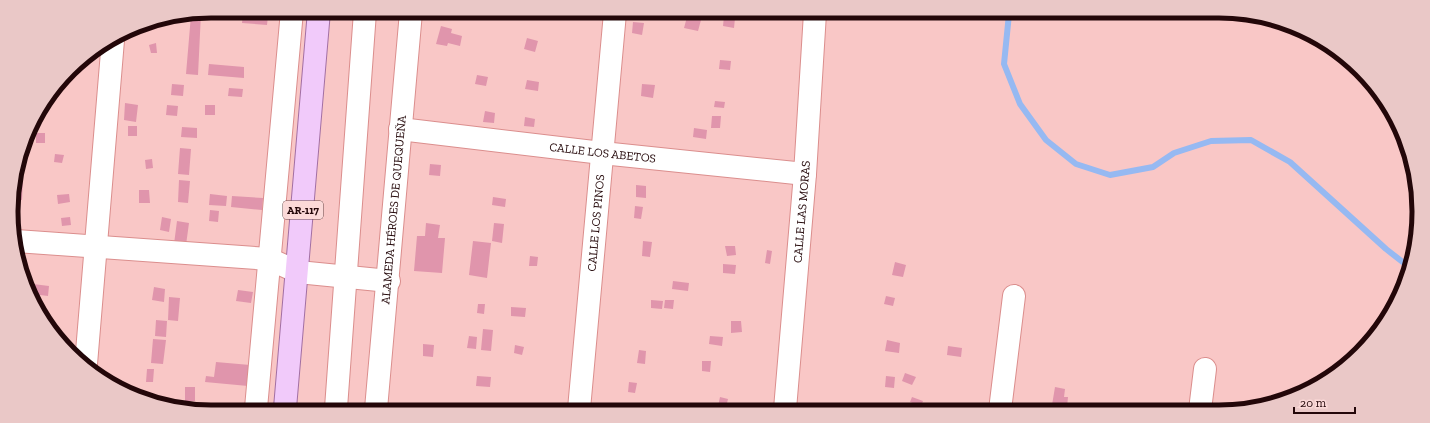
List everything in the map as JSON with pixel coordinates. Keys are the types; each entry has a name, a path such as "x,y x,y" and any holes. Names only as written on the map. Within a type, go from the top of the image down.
{"main road":[{"name":"AR-117","path":"285,405 298,272 318,18"}],"street":[{"path":"256,405 291,18"},
{"path":"336,405 347,277 365,18"},
{"name":"ALAMEDA HÉROES DE QUEQUEÑA","path":"376,405 389,281 400,129 410,18"},
{"name":"CALLE LOS PINOS","path":"579,405 614,18"},
{"name":"CALLE LAS MORAS","path":"785,405 805,174 815,18"},
{"path":"86,359 113,46"},
{"name":"CALLE LOS ABETOS","path":"400,129 602,153 805,174"},
{"path":"21,241 269,259 298,272 389,281"},
{"path":"1001,405 1014,296"},
{"path":"1201,405 1205,369"}],"building":[{"path":"201,18 198,75 186,74 191,19"},
{"path":"243,18 268,18 267,25 242,23"},
{"path":"687,18 701,20 698,31 684,28"},
{"path":"724,18 735,18 734,28 723,26"},
{"path":"633,22 644,23 642,35 632,33"},
{"path":"441,26 452,29 451,33 462,36 460,46 448,43 447,46 436,44"},
{"path":"527,38 538,41 535,52 524,49"},
{"path":"156,43 157,53 151,53 149,45"},
{"path":"720,60 731,61 730,70 719,69"},
{"path":"209,64 244,67 244,78 208,75"},
{"path":"477,75 488,77 486,86 475,84"},
{"path":"527,80 539,82 538,91 525,89"},
{"path":"172,84 184,85 183,96 171,95"},
{"path":"642,84 655,85 653,98 641,96"},
{"path":"229,88 243,89 242,97 228,96"},
{"path":"715,101 725,102 724,108 714,107"},
{"path":"125,103 138,105 136,122 124,120"},
{"path":"167,105 178,106 177,116 166,115"},
{"path":"205,105 215,105 215,115 205,115"},
{"path":"485,111 495,113 494,123 483,122"},
{"path":"712,116 721,116 720,128 711,128"},
{"path":"525,117 535,119 534,127 524,126"},
{"path":"128,126 137,126 137,136 128,136"},
{"path":"182,127 197,128 197,138 181,137"},
{"path":"694,128 707,130 706,139 693,137"},
{"path":"36,133 45,133 45,143 36,143"},
{"path":"180,148 191,149 189,175 178,174"},
{"path":"55,154 64,155 62,163 54,162"},
{"path":"152,159 153,168 146,169 145,160"},
{"path":"430,164 441,165 440,176 429,175"},
{"path":"21,178 23,178 22,200 18,199"},
{"path":"179,180 190,181 188,203 178,202"},
{"path":"636,185 646,186 646,198 636,197"},
{"path":"139,190 149,190 150,203 139,203"},
{"path":"69,194 70,202 58,204 57,195"},
{"path":"210,194 227,196 226,206 209,205"},
{"path":"232,196 263,198 262,210 231,207"},
{"path":"493,197 506,199 505,207 492,205"},
{"path":"635,206 643,207 641,219 634,218"},
{"path":"210,210 219,211 218,222 209,221"},
{"path":"70,217 71,225 62,226 61,218"},
{"path":"162,217 171,219 169,232 160,230"},
{"path":"177,221 189,223 186,245 174,244"},
{"path":"426,223 440,225 438,238 445,238 442,273 414,271 417,236 425,236"},
{"path":"494,223 504,224 502,243 492,241"},
{"path":"473,241 491,243 487,278 469,275"},
{"path":"643,241 652,242 650,257 642,256"},
{"path":"725,246 735,246 736,255 727,256"},
{"path":"767,250 772,251 770,264 765,263"},
{"path":"530,256 538,257 537,266 529,266"},
{"path":"895,262 906,265 903,277 892,275"},
{"path":"723,264 736,265 735,274 723,273"},
{"path":"673,281 689,283 688,291 672,289"},
{"path":"33,284 49,286 48,296 37,295"},
{"path":"154,287 165,289 164,302 152,300"},
{"path":"238,290 253,292 251,303 236,301"},
{"path":"886,296 895,298 893,306 884,304"},
{"path":"169,297 180,298 178,321 168,320"},
{"path":"651,300 663,301 662,309 651,308"},
{"path":"665,300 674,300 673,309 664,308"},
{"path":"478,304 485,304 484,314 477,313"},
{"path":"511,307 526,308 525,317 511,316"},
{"path":"156,320 167,321 166,337 155,336"},
{"path":"731,321 741,321 742,332 731,333"},
{"path":"483,329 493,330 491,351 481,350"},
{"path":"469,336 477,337 476,349 467,348"},
{"path":"710,336 723,337 722,346 709,344"},
{"path":"153,339 166,340 163,364 151,363"},
{"path":"887,340 900,343 899,353 885,351"},
{"path":"423,344 434,345 433,357 423,356"},
{"path":"515,345 524,347 522,355 514,353"},
{"path":"948,346 962,348 961,357 947,355"},
{"path":"639,350 646,351 645,364 637,363"},
{"path":"702,361 711,361 710,372 702,371"},
{"path":"216,362 250,365 248,386 205,382 206,376 214,377"},
{"path":"147,369 154,369 153,382 146,382"},
{"path":"905,373 916,377 912,385 902,381"},
{"path":"477,376 491,377 490,387 476,386"},
{"path":"886,376 895,377 894,388 885,387"},
{"path":"629,382 637,383 635,393 628,392"},
{"path":"185,387 195,387 195,401 185,401"},
{"path":"1055,387 1065,389 1064,397 1068,397 1067,405 1052,405"},
{"path":"720,397 728,399 726,405 718,405"},
{"path":"912,397 923,401 921,405 910,402"}],"waterway":[{"path":"1009,18 1004,64 1020,104 1046,140 1076,164 1110,175 1153,167 1174,153 1211,141 1251,140 1290,162 1386,249 1405,264"}]}
